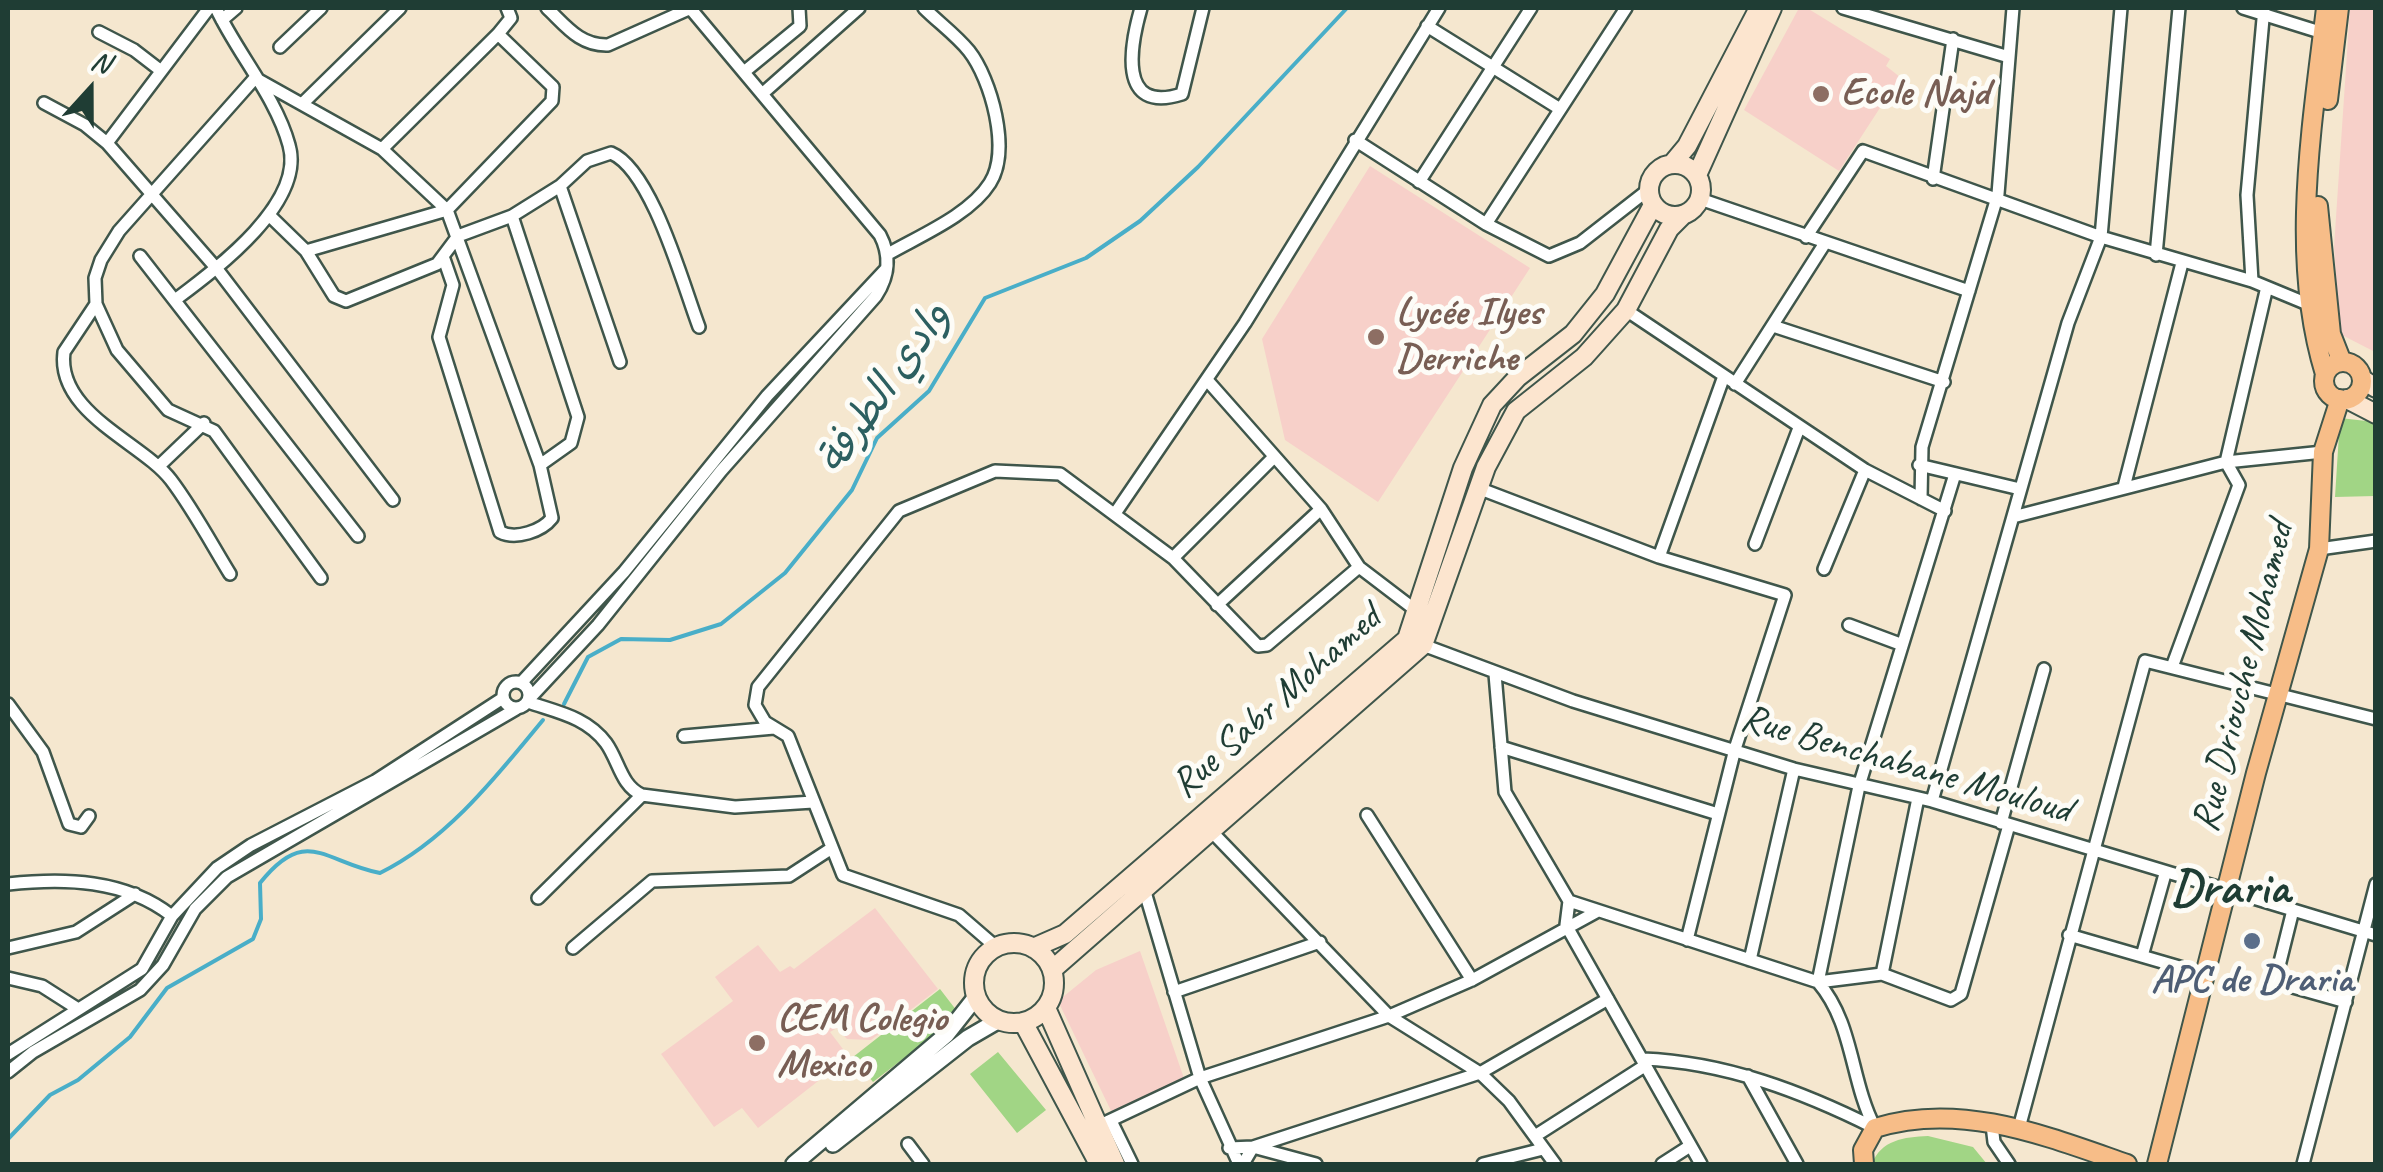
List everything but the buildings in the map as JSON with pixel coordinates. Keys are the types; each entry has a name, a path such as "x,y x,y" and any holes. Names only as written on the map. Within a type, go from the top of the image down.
{"main road":[{"path":"1682,216 1666,214 1651,198 1656,172 1672,164 1687,146 1759,8"},
{"path":"1052,970 1423,646 1478,488 1516,411 1584,357 1626,310 1669,229 1700,199 1696,175 1772,8"},
{"path":"2326,8 2310,155 2310,305 2335,391 2376,414"},
{"path":"2335,391 2342,362 2331,334 2318,205 2339,8"},
{"path":"1672,164 1686,166 1696,175"},
{"name":"Rue Sabr Mohamed","path":"1033,948 1065,934 1408,639 1463,468 1492,405 1584,320 1605,294 1651,198"},
{"path":"2335,391 2358,391 2369,384 2356,367 2342,362"},
{"name":"Rue Driouche Mohamed","path":"2159,1164 2318,549 2325,446 2335,391"},
{"path":"1008,944 1033,948 1052,970 1053,994 1046,1008 1024,1022 1000,1020 986,1012 976,997 978,966 996,947 1008,944"},
{"path":"1046,1008 1104,1124 1114,1164"},
{"path":"1024,1022 1098,1164"},
{"path":"1864,1164 1863,1150 1876,1128 1912,1117 1946,1116 2019,1128 2127,1164"}],"street":[{"path":"108,144 160,70 212,8 291,148 289,170 270,216 217,268 175,300"},
{"path":"222,20 236,8"},
{"path":"280,47 321,8"},
{"path":"302,104 400,8"},
{"path":"382,149 498,34 511,18 508,8"},
{"path":"8,1072 25,1057 120,1003 151,979 195,909 227,877 525,703 598,625 720,471 876,296 888,254 880,235 690,8 608,45 595,45 580,40 548,8"},
{"path":"744,72 800,26 799,8"},
{"path":"762,94 859,8"},
{"path":"888,254 962,208 991,183 998,147 994,98 970,52 924,8"},
{"path":"1141,8 1129,56 1133,78 1146,91 1166,99 1182,94 1203,8"},
{"path":"1116,512 1207,380 1439,8"},
{"path":"1420,182 1531,8"},
{"path":"1486,224 1626,8"},
{"path":"1843,8 2009,57"},
{"path":"1921,499 1919,464 1996,201 2013,8"},
{"path":"1932,801 2068,324 2101,237 2121,8"},
{"path":"2156,255 2179,8"},
{"path":"2243,8 2263,11 2323,34"},
{"path":"2252,281 2248,195 2263,11"},
{"path":"1427,26 1560,110"},
{"path":"98,32 134,50 160,70"},
{"path":"306,251 447,210 554,95 553,86 498,34"},
{"path":"1933,178 1953,39"},
{"path":"254,78 382,149 447,210 540,465 552,518 548,524 507,536 500,532 439,337 453,285 444,259"},
{"path":"254,78 118,231 101,260 96,304 108,336 164,406 173,414 204,423 320,578"},
{"path":"44,103 85,125 108,144 217,268 393,500"},
{"path":"1356,140 1538,254 1559,255 1596,232 1622,206 1651,198"},
{"path":"1806,237 1863,152 2101,237 2252,281 2266,291 2310,305"},
{"path":"270,216 306,251 334,296 346,301 444,259 458,236 512,216 601,154 623,158 655,210 699,327"},
{"path":"560,186 620,362"},
{"path":"1700,199 1969,292"},
{"path":"512,216 578,417 571,443 540,465"},
{"path":"1659,557 1729,380 1773,326 1825,243"},
{"path":"140,256 358,536"},
{"path":"2124,487 2182,263"},
{"path":"8,1054 142,969 172,916 198,884 240,853 375,781 503,698 506,687 521,683 624,572 768,396 886,269"},
{"path":"2172,667 2239,485 2226,462 2266,291"},
{"path":"96,304 64,352 64,371 78,396 106,429 159,466 230,574"},
{"path":"1626,310 1865,470 1945,511"},
{"path":"1773,326 1944,382"},
{"path":"1207,380 1321,508 1358,568 1418,613"},
{"path":"159,466 204,423"},
{"path":"1755,544 1799,428"},
{"path":"2013,517 2226,462 2325,446"},
{"path":"1172,558 1273,458"},
{"path":"1919,464 2020,489"},
{"path":"1824,570 1865,470"},
{"path":"996,947 959,915 842,875 788,736 774,728 755,705 758,687 899,511 994,471 1060,474 1116,512 1172,558 1252,643 1266,645 1358,568"},
{"path":"1818,982 1860,786 1900,644 1955,474"},
{"path":"1478,488 1659,557 1785,596 1736,749 1687,940"},
{"path":"1217,606 1321,508"},
{"path":"2318,549 2376,541"},
{"path":"1850,625 1900,644"},
{"name":"Rue Benchabane Mouloud","path":"1423,646 1496,674 1794,770 1932,801 2091,853 2369,933"},
{"path":"2019,1128 2145,662 2376,719"},
{"path":"1569,901 1818,982 1882,974 1956,999 2044,670"},
{"path":"1496,674 1505,792 1569,901 1566,925 1701,1164"},
{"path":"521,683 525,703"},
{"path":"503,698 578,718 606,742 630,790 642,795 734,807 813,802"},
{"path":"8,704 43,752 70,824 74,829 81,827 88,816"},
{"path":"684,736 774,728"},
{"path":"1501,747 1718,814"},
{"path":"1750,960 1794,770"},
{"path":"538,898 642,795"},
{"path":"1882,974 1918,798"},
{"path":"1367,815 1472,980"},
{"path":"1213,833 1389,1016 1480,1073 1509,1101 1555,1164"},
{"path":"573,948 652,880 789,876 832,848"},
{"path":"2142,956 2165,874"},
{"path":"8,884 55,879 134,894 172,916"},
{"path":"2304,1164 2346,1002 2369,933 2376,884"},
{"path":"1145,892 1200,1078 1229,1148 1241,1164 1253,1147"},
{"path":"8,948 76,932 134,894"},
{"path":"2293,910 2275,982 2346,1002"},
{"path":"1132,1164 1104,1124 1200,1078 1389,1016 1472,980 1566,925 1598,911"},
{"path":"2069,935 2207,975"},
{"path":"1174,992 1320,942"},
{"path":"8,978 42,986 78,1009"},
{"path":"1818,982 1837,1004 1863,1105 1876,1128"},
{"path":"794,1164 946,1035 976,997"},
{"path":"1229,1148 1253,1147 1480,1073 1608,999"},
{"path":"806,1164 968,1038 1000,1020"},
{"path":"1534,1136 1644,1062 1692,1061 1748,1076 1876,1128"},
{"path":"1748,1076 1797,1164"},
{"path":"1992,1125 1994,1142 2009,1164"},
{"path":"908,1144 924,1164"},
{"path":"1662,1164 1690,1146"},
{"path":"1253,1147 1316,1164"},
{"path":"1483,1164 1544,1149"}],"shaded area":[{"name":"Ecole Najd","path":"1799,8 1807,8 1890,59 1886,66 1900,77 1839,171 1744,110"},
{"path":"2350,8 2375,8 2375,352 2340,334 2334,247"},
{"name":"Lycée Ilyes Derriche","path":"1370,166 1530,268 1378,502 1285,440 1262,339"},
{"name":"CEM Colegio Mexico","path":"875,908 938,989 871,1040 847,1039 837,1028 830,1032 849,1057 758,1128 742,1108 714,1127 661,1054 733,1001 715,977 758,945 780,972 790,966 794,969"},
{"path":"1140,951 1187,1087 1115,1119 1058,1001 1096,970"}],"green space":[{"path":"2340,418 2375,422 2375,496 2335,497"},
{"path":"940,989 960,1015 873,1082 853,1057"},
{"path":"998,1052 1046,1110 1017,1133 970,1074"},
{"path":"1928,1136 1973,1147 1987,1164 1872,1164 1887,1145"}],"waterway":[{"name":"وادي الطرفة","path":"564,704 588,657 621,639 670,640 721,624 785,573 852,490 877,438 929,391 985,298 1086,258 1140,221 1198,167 1347,8"},
{"name":"وادي الطرفة","path":"8,1139 50,1095 78,1080 130,1037 167,988 253,939 261,919 260,883 276,865 303,851 380,873 449,825 543,720"}],"place":[{"name":"Ecole Najd","path":"1821,94"},
{"name":"Lycée Ilyes Derriche","path":"1376,337"},
{"name":"APC de Draria","path":"2252,941"},
{"name":"CEM Colegio Mexico","path":"757,1043"}],"district":[{"name":"Draria","path":"2230,890"}]}
